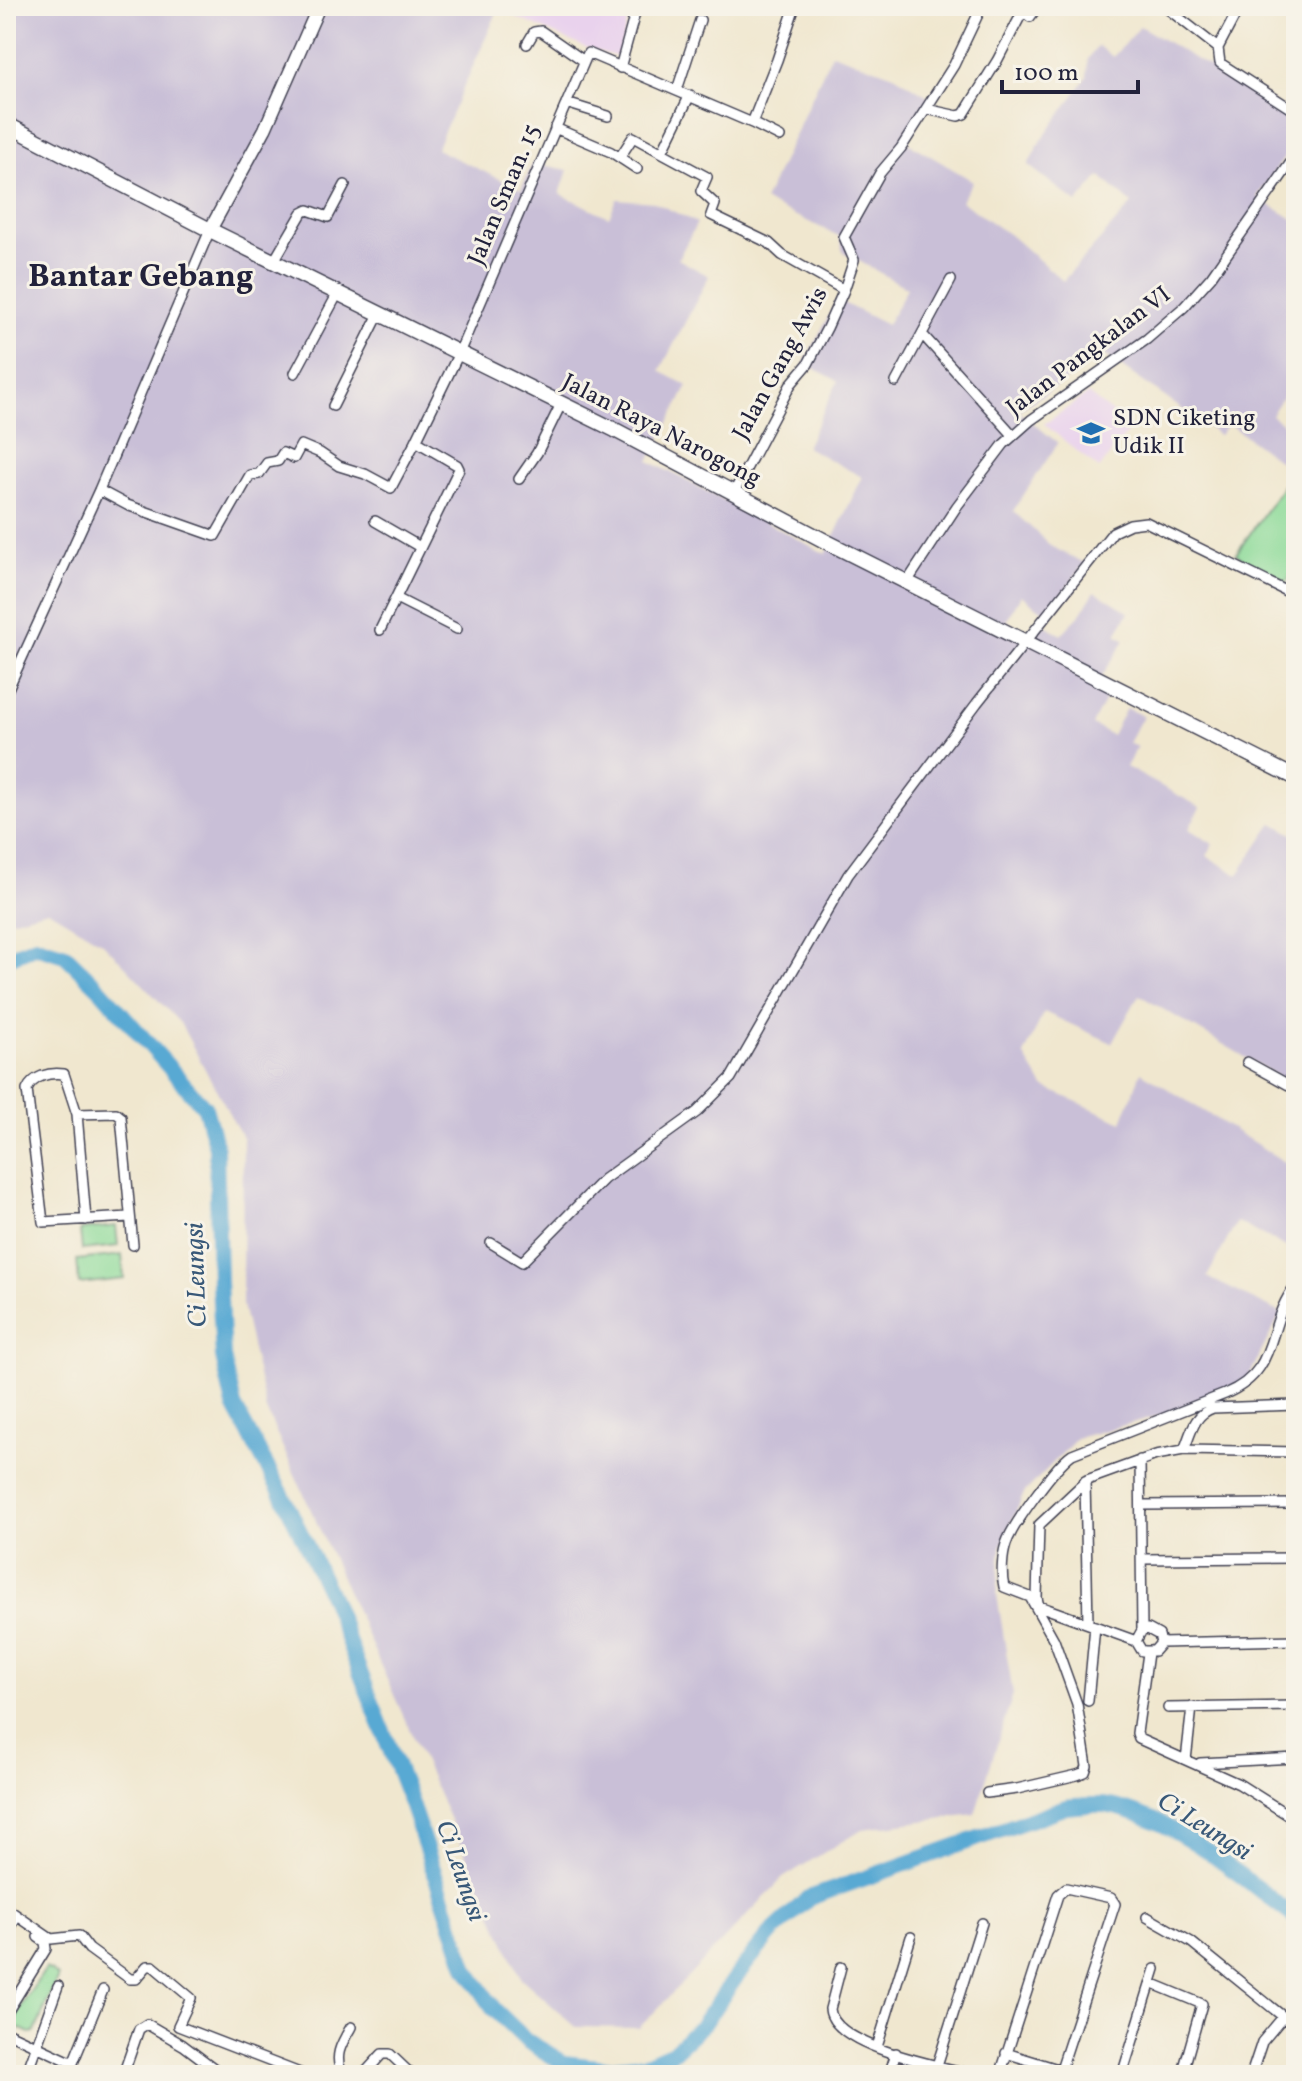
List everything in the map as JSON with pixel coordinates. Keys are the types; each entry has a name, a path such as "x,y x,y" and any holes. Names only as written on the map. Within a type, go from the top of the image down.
{"main road":[{"name":"Jalan Raya Narogong","path":"6,124 1296,778"}],"street":[{"path":"6,693 99,490 210,230 265,129 319,6"},
{"path":"620,68 637,6"},
{"path":"752,123 795,6"},
{"path":"982,6 954,65 926,109 958,116 964,114 997,61 1020,9 1030,17 1038,6"},
{"path":"1164,6 1218,48"},
{"path":"1240,6 1218,48 1220,63 1296,112"},
{"path":"677,90 700,20"},
{"path":"527,44 534,32 541,31 586,57 690,95 780,137"},
{"name":"Jalan Sman. 15","path":"99,490 127,505 215,536 250,475 259,474 267,463 278,461 283,453 294,458 301,445 339,466 365,474 391,488 459,353 586,57"},
{"path":"662,152 690,95"},
{"path":"566,103 608,116"},
{"name":"Jalan Gang Awis","path":"734,492 779,419 791,384 808,364 844,290 854,260 844,237 880,173 901,148 926,109"},
{"path":"555,128 620,157 637,169"},
{"path":"620,157 633,137 707,177 701,191 715,204 711,215 769,243 782,255 844,290"},
{"name":"Jalan Pangkalan VI","path":"907,582 957,506 1013,435 1147,339 1184,307 1211,277 1294,162"},
{"path":"274,261 302,213 308,210 325,217 331,215 345,185"},
{"path":"896,382 951,280"},
{"path":"295,373 338,293"},
{"path":"333,406 379,314"},
{"path":"922,334 1013,435"},
{"path":"519,479 537,453 561,404"},
{"path":"380,630 459,469 416,441"},
{"path":"375,521 420,547"},
{"path":"491,1243 522,1262 604,1179 697,1112 727,1083 848,875 1025,640 1113,532 1130,524 1146,522 1296,596"},
{"path":"396,598 457,629"},
{"path":"1247,1062 1296,1089"},
{"path":"86,1220 77,1114 64,1074 37,1078 27,1090 42,1221 46,1224 129,1217"},
{"path":"77,1114 116,1113 121,1117 133,1245"},
{"path":"987,1793 1047,1782 1083,1773 1087,1769 1077,1704 1054,1640 1030,1597 1007,1590 1002,1582 1009,1537 1056,1469 1072,1454 1247,1383 1263,1364 1284,1304 1296,1285"},
{"path":"1184,1450 1198,1417 1205,1411 1213,1408 1296,1405"},
{"path":"1296,1452 1184,1450 1140,1460 1085,1481 1038,1527 1037,1598 1042,1608 1136,1641 1142,1651 1148,1653 1161,1643 1296,1640"},
{"path":"1136,1641 1142,1630 1140,1460"},
{"path":"1085,1481 1091,1624 1088,1701"},
{"path":"1142,1505 1296,1504"},
{"path":"1142,1559 1296,1558"},
{"path":"1142,1630 1154,1630 1161,1643"},
{"path":"1148,1653 1137,1736 1142,1742 1239,1784 1296,1820"},
{"path":"1168,1708 1296,1706"},
{"path":"1191,1762 1192,1707"},
{"path":"1191,1762 1296,1758"},
{"path":"1000,2075 1006,2053 1058,1895 1066,1888 1111,1898 1115,1904 1060,2073 1006,2053"},
{"path":"6,1908 51,1939 79,1936 89,1949 130,1979 136,1979 147,1966 153,1966 191,1998 178,2026 305,2075"},
{"path":"6,1934 10,1917 47,1945 10,2002 6,2014"},
{"path":"1147,1917 1191,1942 1296,2027"},
{"path":"936,2070 982,1923"},
{"path":"877,2047 911,1937"},
{"path":"841,1967 830,2016 847,2034 936,2070 976,2075"},
{"path":"1122,2075 1155,1969"},
{"path":"1151,1983 1202,2004 1182,2075"},
{"path":"26,2075 58,1986"},
{"path":"68,2075 103,1990"},
{"path":"1251,2075 1262,2042 1283,2017"},
{"path":"123,2075 139,2029 147,2024 183,2045 223,2075"},
{"path":"343,2075 338,2063 340,2047 351,2027"},
{"path":"6,2032 73,2063"},
{"path":"889,2075 896,2053"},
{"path":"363,2075 382,2054 390,2054 412,2075"}],"shaded area":[{"path":"6,6 500,6 436,149 521,189 533,163 568,170 560,194 609,217 617,199 654,202 697,223 678,259 709,276 660,371 688,386 649,461 826,554 862,477 806,447 838,381 804,363 837,300 887,325 907,288 843,252 839,236 764,201 832,53 894,75 931,98 905,141 973,181 961,201 1015,239 1063,281 1132,204 1100,176 1077,203 1028,165 1039,144 1087,77 1088,59 1098,46 1113,57 1140,26 1296,119 1296,140 1257,197 1296,221 1296,393 1287,390 1271,415 1296,434 1296,443 1282,463 1229,424 1219,435 1105,355 1018,411 1058,443 1013,511 1052,547 1085,563 1047,614 1021,595 1006,621 1029,635 1041,622 1061,635 1082,612 1095,591 1129,612 1116,634 1125,640 1093,690 1107,696 1092,725 1112,735 1126,708 1143,716 1128,743 1137,747 1126,767 1200,807 1189,829 1213,844 1207,856 1238,875 1273,823 1296,836 1296,1087 1139,995 1112,1043 1044,1012 1024,1055 1044,1087 1122,1122 1141,1072 1296,1169 1296,1252 1237,1222 1207,1277 1281,1313 1247,1380 1220,1399 1077,1438 1024,1493 1001,1547 997,1595 1013,1694 975,1814 862,1829 783,1878 639,2028 576,2027 521,1978 266,1410 242,1305 243,1139 180,1023 103,943 48,910 6,921"},
{"path":"504,6 631,6 618,57 584,47 502,11"},
{"name":"SDN Ciketing Udik II","path":"1088,394 1131,428 1099,469 1044,424"}],"green space":[{"path":"1296,467 1296,568 1284,585 1236,554"},
{"path":"116,1226 118,1246 82,1250 80,1230"},
{"path":"122,1255 124,1279 79,1284 77,1260"},
{"path":"46,1968 58,1976 35,2032 30,2033 18,2028 14,2021"}],"waterway":[{"name":"Ci Leungsi","path":"6,958 36,946 65,955 101,990 205,1108 216,1147 223,1357 234,1406 283,1496 331,1597 410,1801 467,1969 494,2009 527,2041 564,2063 605,2068 646,2064 673,2052 702,2025 772,1932 809,1898 1066,1807 1110,1806 1161,1824 1231,1868 1296,1918"}],"place":[{"name":"SDN Ciketing Udik II","path":"1091,433"}],"district":[{"name":"Bantar Gebang","path":"141,278"}]}
